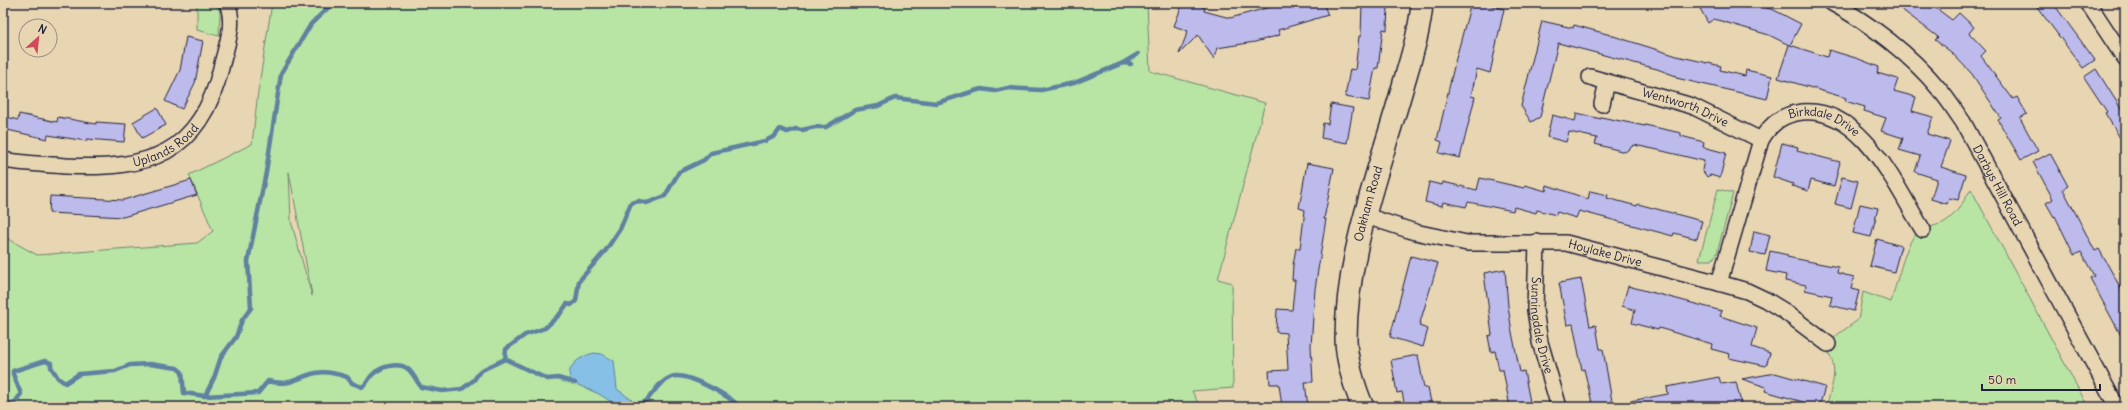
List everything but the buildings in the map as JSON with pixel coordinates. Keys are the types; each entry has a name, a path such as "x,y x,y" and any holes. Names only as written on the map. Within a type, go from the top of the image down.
{"street":[{"name":"Uplands Road","path":"3,160 84,167 122,165 147,161 177,146 199,121 218,82 231,26 230,11 226,3"},
{"name":"Oakham Road","path":"1363,407 1355,384 1346,341 1353,272 1366,216 1417,37 1422,3"},
{"name":"Darbys Hill Road","path":"1832,3 1867,25 1902,52 1939,89 1963,122 2116,407"},
{"path":"2088,3 2125,59"},
{"name":"Wentworth Drive","path":"1590,77 1692,106 1761,140"},
{"path":"1602,104 1607,82"},
{"name":"Birkdale Drive","path":"1718,283 1761,140 1774,123 1792,113 1820,112 1833,116 1846,124 1866,141 1923,230"},
{"name":"Hoylake Drive","path":"1366,216 1415,232 1467,243 1566,243 1747,291 1784,311 1828,344"},
{"name":"Sunningdale Drive","path":"1537,242 1535,310 1542,349 1559,407"}],"green space":[{"path":"197,3 216,3 220,12 219,36 197,30"},
{"path":"272,3 1147,3 1150,71 1265,103 1218,279 1232,283 1233,388 1192,391 1200,407 3,407 3,236 37,255 197,243 213,231 189,175 252,144 258,92","holes":["289,172 312,296 291,221"]},
{"path":"1718,189 1733,193 1717,253 1712,260 1699,260"},
{"path":"1971,189 2088,407 1826,407 1834,377 1834,370 1833,363 1826,349 1837,335 1858,320 1863,292 1891,302 1904,257 1911,240 1922,230 1942,223 1950,218"}],"water":[{"path":"594,353 602,354 614,361 617,389 632,400 627,407 619,407 599,394 571,382 569,376 570,371 575,363 579,359"}],"waterway":[{"path":"3,406 15,402 21,394 13,371 45,361 51,363 51,367 58,378 65,383 79,374 115,371 130,365 150,364 177,368 182,372 184,393 205,396 214,378 221,357 236,337 242,320 251,308 248,261 266,172 281,74 311,24 333,3"},
{"path":"1123,63 1138,54"},
{"path":"205,396 258,393 268,381 283,383 294,381 320,372 332,373 347,377 352,383 362,387 375,372 384,367 394,365 399,365 408,369 421,387 442,391 462,389 474,380 480,371 505,359 506,349 525,335 545,328 560,314 567,304 571,305 576,301 579,281 606,250 620,229 631,203 639,201 647,203 665,196 679,172 704,160 711,153 765,141 775,136 780,129 787,132 796,129 802,130 815,127 826,127 855,110 878,106 895,98 936,103 981,89 995,91 1008,88 1041,90 1074,83 1123,63 1131,64"},
{"path":"505,359 547,379 558,378 575,383"},
{"path":"630,407 647,400 663,382 671,377 678,376 697,381 727,397 740,407"}]}
